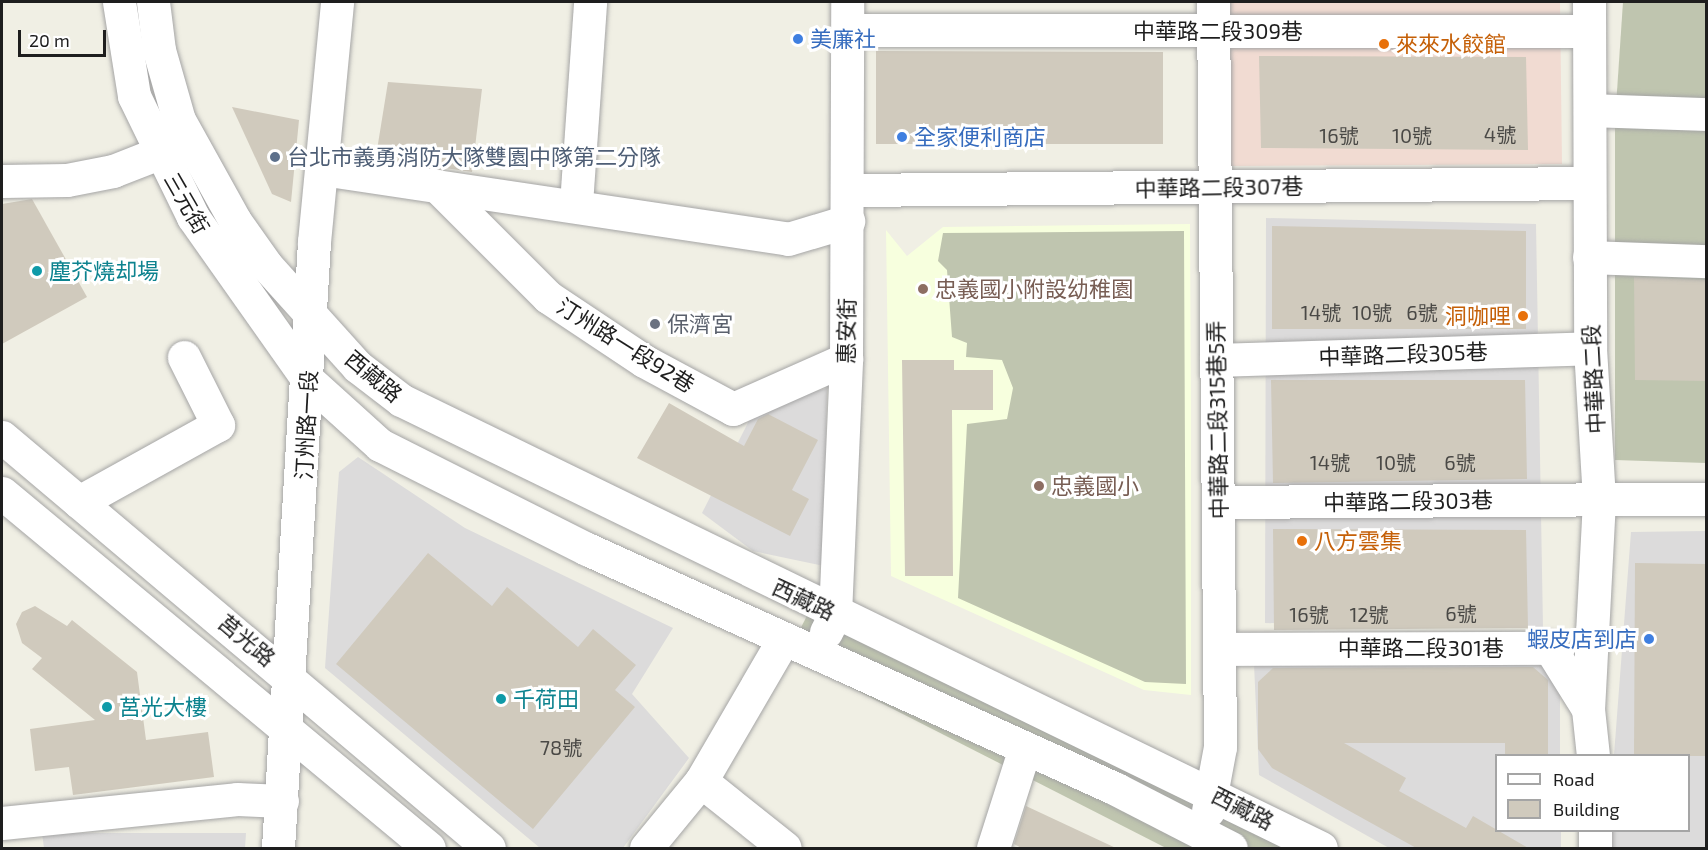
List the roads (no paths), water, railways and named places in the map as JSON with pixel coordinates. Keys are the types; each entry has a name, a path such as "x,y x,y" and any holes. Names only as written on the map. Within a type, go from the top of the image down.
{"street":[{"name":"三元街","path":"119,2 134,96 159,153 235,282 309,380"},
{"name":"三元街","path":"153,2 159,50 179,120 234,221 311,315"},
{"name":"汀州路一段","path":"278,849 309,380 311,315 337,2"},
{"path":"576,204 590,2"},
{"name":"中華路二段309巷","path":"848,16 1589,16"},
{"name":"惠安街","path":"814,655 835,614 846,358 849,206 848,16"},
{"name":"中華路二段315巷5弄","path":"1213,16 1220,747 1208,791 1219,842"},
{"name":"中華路二段","path":"1589,16 1590,348 1599,500 1588,709 1593,754"},
{"path":"1590,110 1707,114"},
{"path":"2,181 67,180 113,171 159,153"},
{"path":"322,169 576,204 788,239 849,206"},
{"name":"中華路二段307巷","path":"849,206 1215,187 1588,183"},
{"name":"汀州路一段92巷","path":"437,186 548,297 644,361 734,409 846,358"},
{"path":"1589,257 1707,261"},
{"name":"西藏路","path":"311,315 358,367 401,400 835,614 1208,791 1321,849"},
{"name":"中華路二段305巷","path":"1216,360 1590,348"},
{"path":"79,502 218,425 184,357"},
{"name":"西藏路","path":"309,380 380,445 430,474 814,655 1025,748 1219,842"},
{"name":"莒光路","path":"2,436 290,676 489,849"},
{"name":"莒光路","path":"2,493 429,849"},
{"name":"中華路二段303巷","path":"1218,502 1707,499"},
{"path":"646,849 701,781 783,640"},
{"name":"中華路二段301巷","path":"1220,649 1550,648 1588,709"},
{"path":"993,849 1025,748"},
{"path":"701,781 785,849"},
{"path":"2,823 237,799 282,801"},
{"path":"1595,832 1595,849"}],"place":[{"name":"美廉社","path":"798,39"},
{"name":"來來水餃館","path":"1384,44"},
{"name":"全家便利商店","path":"902,137"},
{"name":"台北市義勇消防大隊雙園中隊第二分隊","path":"275,157"},
{"name":"塵芥燒却場","path":"37,271"},
{"name":"忠義國小附設幼稚園","path":"923,289"},
{"name":"洞咖哩","path":"1523,316"},
{"name":"保濟宮","path":"655,324"},
{"name":"忠義國小","path":"1039,486"},
{"name":"八方雲集","path":"1302,541"},
{"name":"蝦皮店到店","path":"1649,639"},
{"name":"千荷田","path":"501,699"},
{"name":"莒光大樓","path":"107,707"}]}
